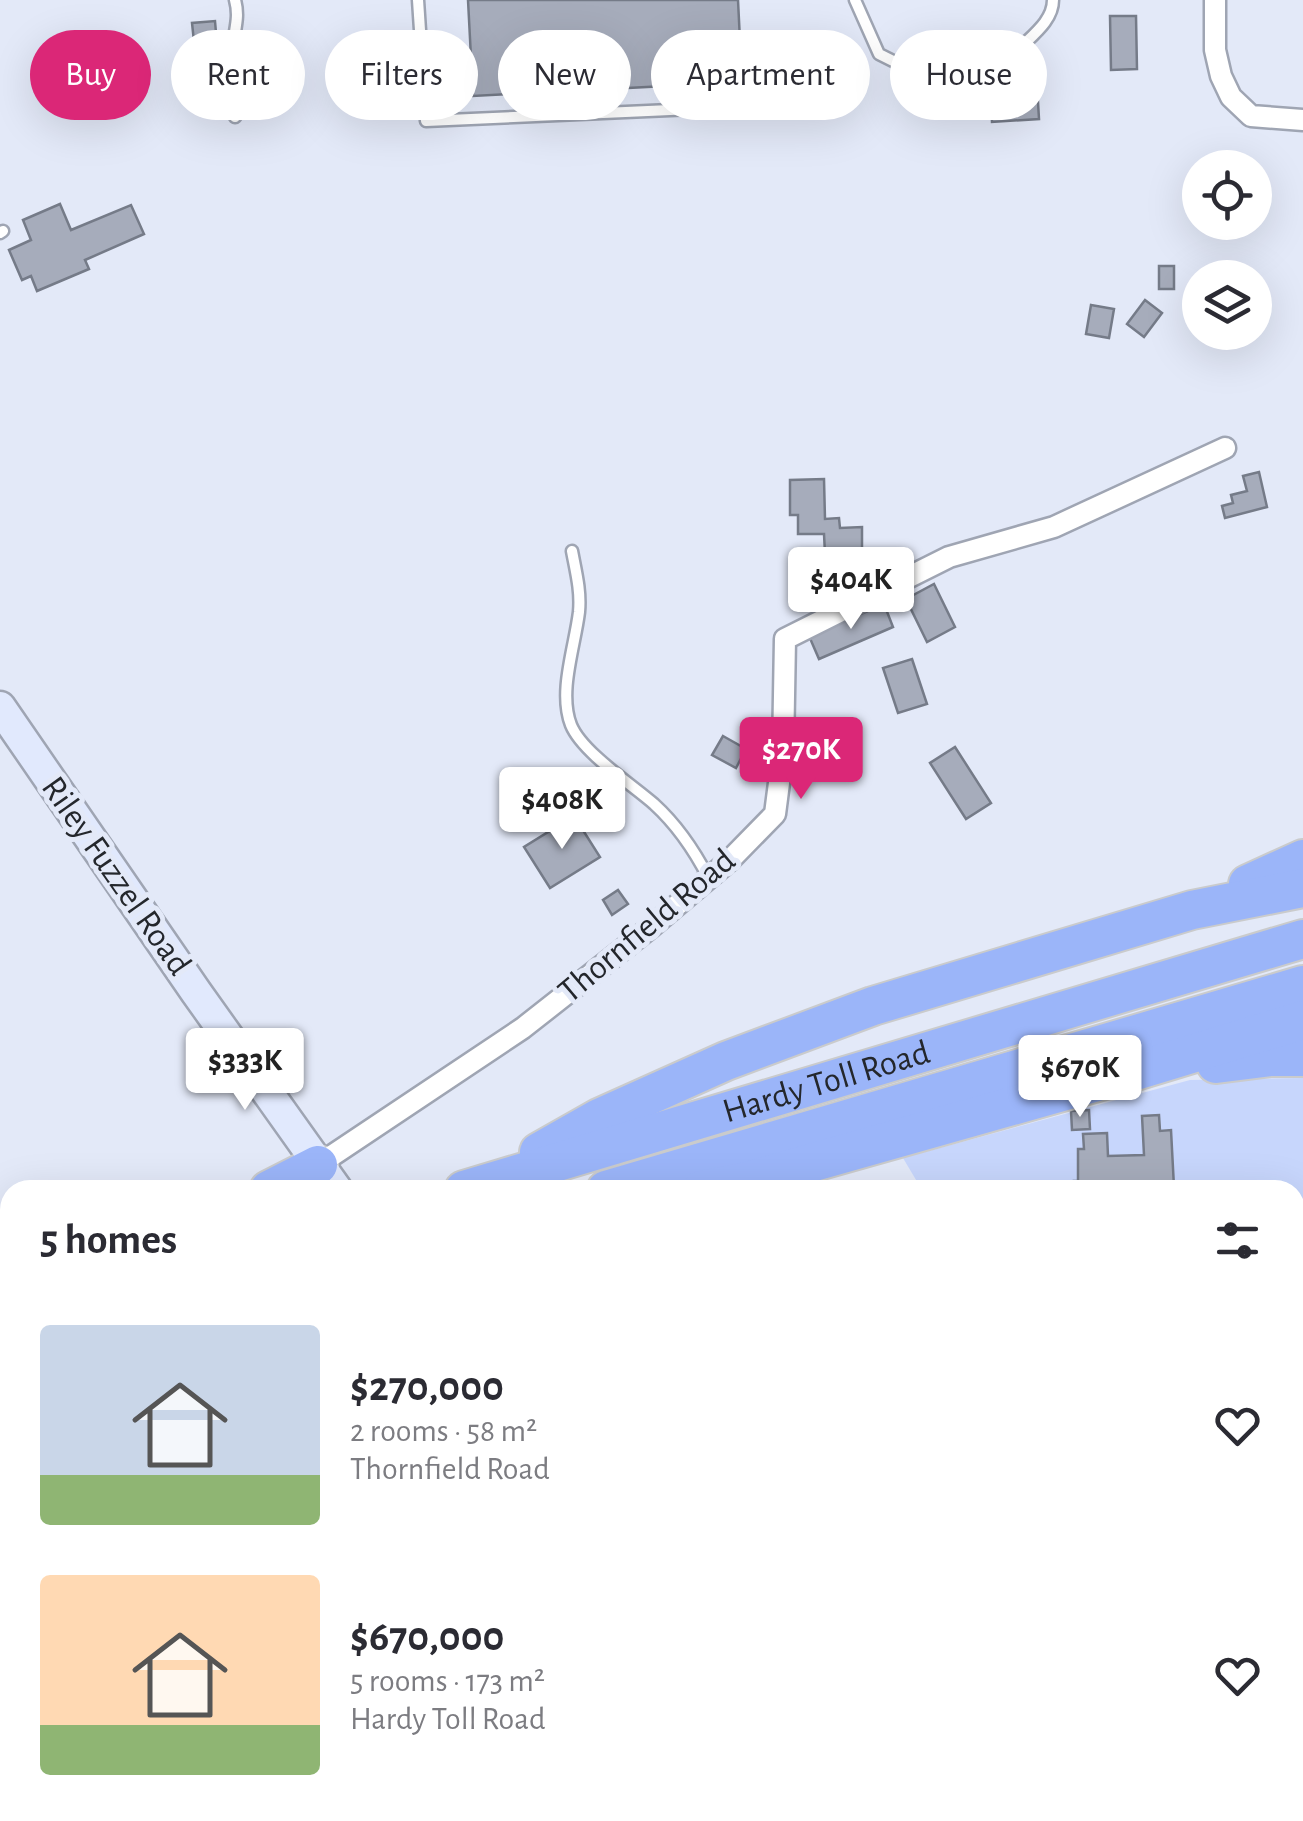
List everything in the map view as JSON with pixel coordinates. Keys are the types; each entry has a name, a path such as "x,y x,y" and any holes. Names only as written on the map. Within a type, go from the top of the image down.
{"highway":[{"path":"1192,910 1303,859"},
{"path":"485,1180 600,1118 726,1062 873,1006 1192,910 1303,888"},
{"name":"Hardy Toll Road","path":"494,1180 1303,939"},
{"name":"Hardy Toll Road","path":"640,1180 1303,985"},
{"path":"750,1180 1129,1073 1287,1040"}],"main road":[{"name":"Riley Fuzzel Road","path":"0,707 328,1178"}],"street":[{"path":"1215,0 1215,50 1221,76 1232,97 1250,116 1303,120"},
{"name":"Thornfield Road","path":"328,1178 650,928 729,861 774,814 783,752 785,639 949,557 1054,527 1225,448"}],"lane":[{"path":"235,0 236,30"},
{"path":"418,0 426,121 651,111"},
{"path":"855,0 878,54 890,60"},
{"path":"1038,30 1053,10 1053,0"},
{"path":"572,551 580,608 568,667 571,726 592,752 677,828 709,878"}],"shaded area":[{"path":"1303,1078 1303,1180 916,1180 903,1158 1190,1080"}],"building":[{"path":"468,0 738,0 739,30 651,30 651,87 631,88 631,30 498,30 498,95 478,96 478,30 470,30"},
{"path":"1110,16 1136,16 1137,69 1111,70"},
{"path":"215,21 216,30 193,30 192,23"},
{"path":"60,204 71,230 131,205 144,234 85,260 89,269 37,291 31,276 22,280 9,250 31,240 23,220"},
{"path":"1159,266 1174,266 1174,289 1159,289"},
{"path":"1145,300 1162,313 1144,337 1127,324"},
{"path":"1091,305 1114,309 1109,338 1086,334"},
{"path":"1259,472 1267,507 1225,518 1222,506 1233,503 1231,495 1247,491 1243,476"},
{"path":"824,479 825,519 839,518 840,528 862,527 862,552 825,554 824,534 798,534 798,515 790,515 790,480"},
{"path":"934,584 955,627 927,642 906,599"},
{"path":"884,604 893,627 819,659 809,636"},
{"path":"912,659 927,704 898,713 883,668"},
{"path":"723,736 746,749 736,768 712,755"},
{"path":"955,747 991,803 966,819 930,763"},
{"path":"574,816 600,857 550,888 524,847"},
{"path":"618,890 628,904 612,915 603,900"},
{"path":"1089,1110 1090,1129 1072,1130 1071,1111"},
{"path":"1159,1115 1160,1131 1171,1130 1174,1180 1078,1180 1078,1149 1084,1149 1083,1134 1107,1133 1108,1156 1144,1155 1142,1116"}]}
